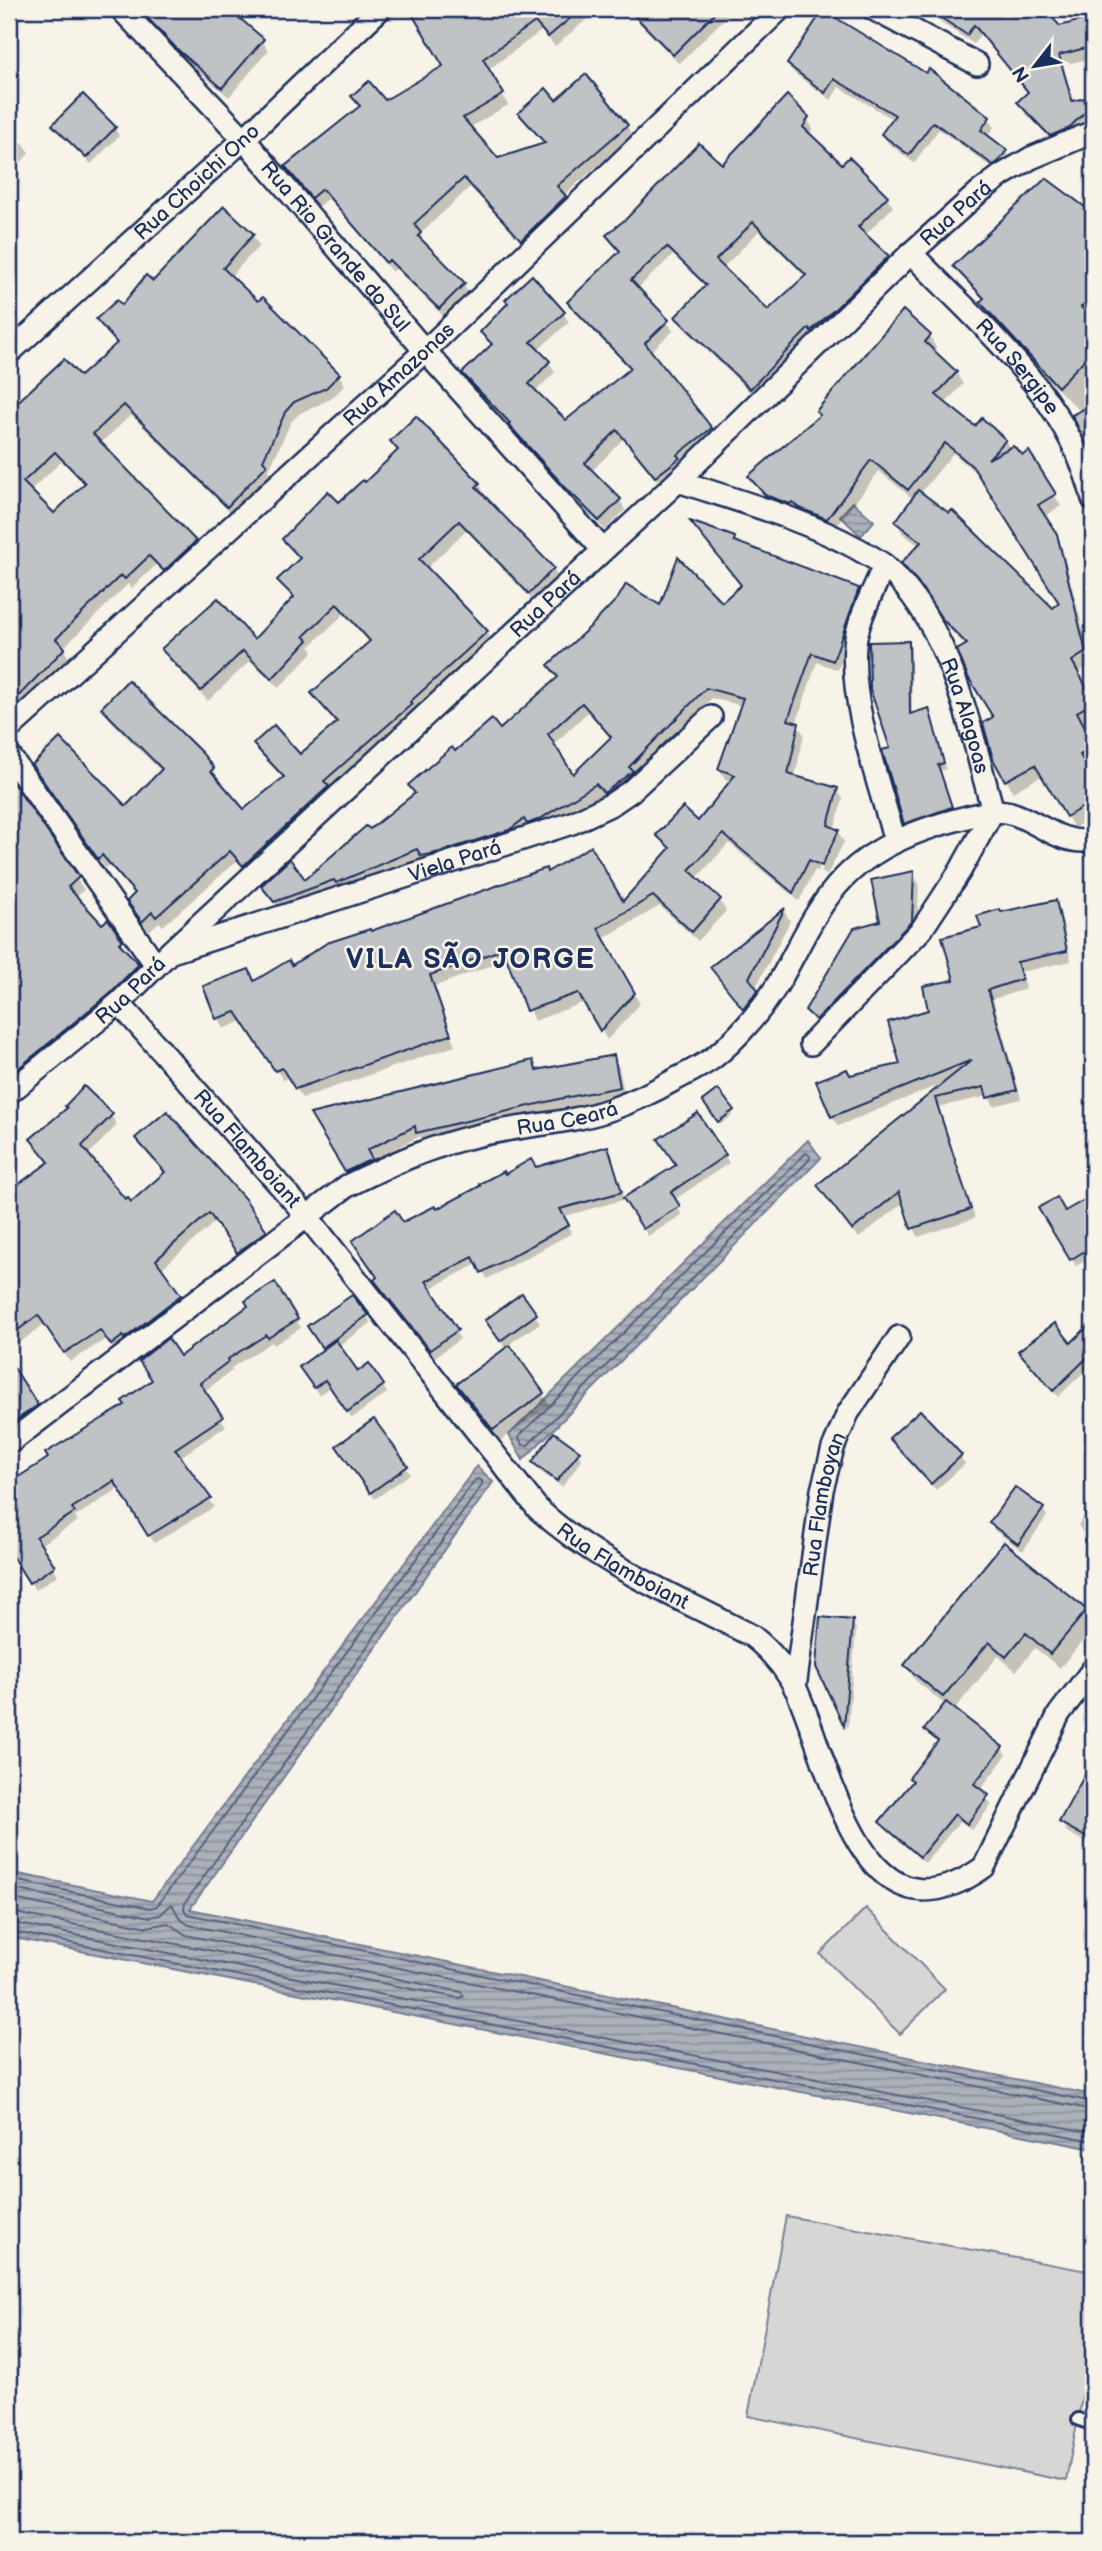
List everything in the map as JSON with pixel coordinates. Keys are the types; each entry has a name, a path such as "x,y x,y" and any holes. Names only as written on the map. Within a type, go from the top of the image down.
{"street":[{"name":"Rua Rio Grande do Sul","path":"121,9 244,139 425,351 603,550"},
{"name":"Rua Choichi Ono","path":"9,353 244,139 380,9"},
{"name":"Rua Amazonas","path":"9,729 425,351 780,9"},
{"path":"873,9 977,64"},
{"name":"Rua Pará","path":"9,1093 119,1003 163,959 678,481 911,253 978,193 1002,174 1031,158 1093,132"},
{"name":"Rua Sergipe","path":"911,253 1022,369 1044,396 1078,453 1093,499"},
{"name":"Rua Alagoas","path":"678,481 835,536 884,565 910,594 936,631 957,688 993,811"},
{"path":"884,565 855,644 856,684 861,713 895,841"},
{"name":"Viela Pará","path":"163,959 572,823 612,804 631,791 711,717"},
{"path":"9,755 163,959"},
{"path":"811,1044 922,929 961,871 993,811"},
{"name":"Rua Ceará","path":"9,1443 347,1186 388,1165 440,1146 481,1135 608,1111 649,1094 712,1059 739,1033 775,989 826,900 843,878 895,841 923,830 993,811 1022,817 1057,837 1081,843 1093,840"},
{"name":"Rua Flamboiant","path":"119,1003 306,1215 538,1509 569,1536 598,1556 752,1636 771,1651 795,1688 845,1817 860,1847 881,1873 903,1888 921,1891 944,1888 966,1880 984,1867 1059,1713 1093,1670"},
{"name":"Rua Flamboyan","path":"795,1688 822,1490 833,1448 848,1413 899,1337"}],"lane":[{"path":"1078,2418 1093,2425"}],"shaded area":[{"path":"866,1908 945,1989 900,2034 820,1954"},
{"path":"786,2216 1093,2272 1093,2340 1066,2481 748,2416"}],"water":[{"path":"853,502 874,521 861,536 840,516"},
{"path":"808,1140 821,1158 523,1460 509,1435"},
{"path":"477,1466 493,1482 190,1909 1093,2095 1093,2149 9,1937 9,1872 152,1901"}],"building":[{"path":"139,9 229,9 264,39 222,88 176,48"},
{"path":"409,9 581,9 548,37 535,22 483,59 504,94 463,118 498,158 545,143 518,113 546,88 556,100 586,74 628,125 557,186 566,196 521,240 464,178 414,224 421,233 418,236 465,283 439,309 389,260 386,263 322,189 311,198 285,166 360,106 351,96 369,81 385,100 443,66"},
{"path":"628,9 719,9 673,55"},
{"path":"928,9 1044,9 1060,26 1093,17 1093,46 1059,55 1072,101 1093,96 1093,104 1069,128 1050,136 1017,102 1028,92 974,25 967,35"},
{"path":"823,10 926,73 929,69 990,117 981,130 1007,150 998,162 993,165 933,122 909,155 881,134 895,115 834,79 825,93 787,64"},
{"path":"83,94 116,127 86,158 52,125"},
{"path":"787,95 809,117 803,127 842,164 849,157 888,196 858,227 889,256 811,331 809,328 750,389 675,317 706,285 667,247 631,280 669,320 645,343 712,428 677,455 680,458 655,477 617,430 585,463 621,499 599,521 462,373 492,344 480,332 508,303 505,300 532,275 565,312 531,342 550,361 529,384 566,420 631,368 567,302 620,251 606,235 627,218 699,143 722,164","holes":["753,222 806,275 768,310 716,260"]},
{"path":"1046,178 1093,213 1093,295 1081,307 1093,319 1093,351 1058,387 980,302 984,298 953,266"},
{"path":"224,206 254,234 223,268 258,301 263,297 340,374 326,388 294,402 286,411 263,460 267,465 227,507 124,405 93,434 196,541 164,571 149,556 125,579 121,575 56,639 65,648 9,706 9,410 64,359 80,376 117,343 96,319 117,300 122,305 146,275 153,281","holes":["55,452 85,483 54,513 23,482"]},
{"path":"903,310 931,335 925,342 957,372 936,395 975,426 982,418 1006,440 988,459 1013,446 1023,455 1029,451 1056,494 1038,505 1057,534 1086,652 1072,661 1093,699 1093,703 1077,712 1093,742 1093,748 1080,755 1093,778 1093,801 1066,817 1035,765 1005,781 993,759 983,723 993,717 968,677 957,650 967,644 942,619 918,582 901,563 921,542 895,522 918,490 949,513 952,510 1053,608 1059,603 973,467 945,443 908,490 871,460 827,519 792,502 790,504 765,495 748,476 820,415 816,411"},
{"path":"1093,404 1093,458 1072,415"},
{"path":"416,416 480,483 476,487 554,568 529,594 459,521 419,559 488,631 410,702 412,704 324,781 329,786 243,866 230,851 156,917 152,912 142,922 127,901 135,893 102,855 98,859 32,765 60,738 126,806 162,769 101,708 128,680 202,753 214,768 211,771 244,809 284,777 253,744 274,725 300,754 337,722 311,693 370,641 337,604 304,636 308,640 272,679 243,651 201,691 161,649 218,598 254,639 294,597 277,580 300,558 282,539 328,491 339,502 363,480 365,482 398,450 390,441"},
{"path":"690,521 735,537 734,541 859,588 833,661 812,653 788,720 799,723 788,774 838,788 828,825 839,830 822,866 809,860 793,893 723,834 689,870 721,899 692,932 653,896 598,928 635,993 600,1031 578,993 526,1011 503,949 430,975 451,1035 295,1089 282,1068 275,1071 236,1012 216,1019 203,986 249,969 254,981 289,960 292,965 327,943 370,929 371,931 546,868 547,872 591,846 623,901 670,848 656,835 683,807 698,821 735,775 718,769 743,698 706,688 629,767 633,771 604,793 596,784 540,819 527,824 524,819 509,830 440,852 421,856 417,849 336,883 334,880 274,902 261,886 290,859 305,879 366,826 370,829 415,793 408,785 452,747 455,751 492,719 500,729 558,677 548,665 618,598 626,584 660,605 678,557 722,602 741,585","holes":["582,703 611,737 573,774 548,734"]},
{"path":"909,641 910,714 929,708 944,763 938,765 952,807 904,824 882,750 890,748 870,689 869,642"},
{"path":"13,783 79,877 68,887 102,924 108,919 122,940 119,943 139,964 110,993 9,1076 9,787"},
{"path":"914,871 912,921 816,1020 805,1010 854,928 880,921 871,880"},
{"path":"1056,900 1067,951 1017,962 1022,979 988,990 1017,1090 987,1098 984,1087 935,1098 971,1209 911,1229 899,1192 852,1230 817,1185 972,1060 831,1117 816,1081 847,1069 850,1075 900,1064 888,1022 928,1010 923,986 954,980 942,937 981,927 977,916 1000,909 1001,912"},
{"path":"785,908 749,978 758,990 743,1009 710,967"},
{"path":"614,1055 620,1087 416,1133 415,1126 367,1150 372,1159 345,1172 310,1114 533,1060 536,1070"},
{"path":"84,1086 113,1114 82,1146 125,1199 128,1197 131,1202 165,1172 135,1138 167,1111 245,1199 267,1231 237,1253 209,1213 156,1260 181,1295 124,1339 123,1336 111,1345 100,1330 64,1353 38,1315 9,1337 9,1191 49,1162 30,1139 67,1108 65,1106"},
{"path":"718,1089 734,1110 718,1122 702,1101"},
{"path":"698,1113 726,1155 671,1192 680,1206 643,1229 623,1198 676,1165 658,1139"},
{"path":"608,1146 622,1192 560,1209 569,1225 481,1273 473,1257 426,1281 458,1330 430,1350 374,1280 377,1277 352,1241 395,1210 403,1222 435,1206 437,1209 480,1186 479,1184 504,1171 505,1174 531,1159 536,1167"},
{"path":"1093,1195 1093,1246 1070,1260 1038,1208 1057,1197 1065,1211"},
{"path":"275,1282 298,1319 228,1359 229,1361 200,1383 223,1417 175,1449 211,1498 148,1536 114,1481 72,1508 75,1512 36,1537 55,1566 29,1583 9,1551 9,1483 48,1458 45,1453 125,1405 122,1401 152,1380 139,1361 168,1338 180,1356 248,1306 245,1301"},
{"path":"522,1293 537,1314 500,1341 485,1320"},
{"path":"352,1295 368,1315 322,1348 307,1326"},
{"path":"1093,1321 1093,1352 1053,1391 1018,1351 1055,1323 1071,1343"},
{"path":"336,1340 358,1371 369,1363 384,1385 347,1412 325,1380 314,1388 299,1367"},
{"path":"510,1345 544,1393 493,1430 456,1384"},
{"path":"9,1360 38,1405 9,1425"},
{"path":"920,1410 962,1455 931,1484 889,1438"},
{"path":"374,1419 408,1466 370,1493 336,1446"},
{"path":"554,1432 580,1451 557,1481 532,1462"},
{"path":"1015,1487 1044,1508 1018,1544 989,1523"},
{"path":"1004,1542 1087,1610 1050,1654 1026,1633 1006,1657 989,1642 943,1697 904,1665"},
{"path":"820,1617 853,1620 844,1726 816,1667"},
{"path":"946,1702 1003,1747 974,1784 989,1795 967,1824 955,1814 920,1857 879,1822 913,1781 909,1778 938,1741 924,1730"},
{"path":"1093,1760 1093,1841 1059,1822"}],"district":[{"name":"VILA SÃO JORGE","path":"471,958"}]}
